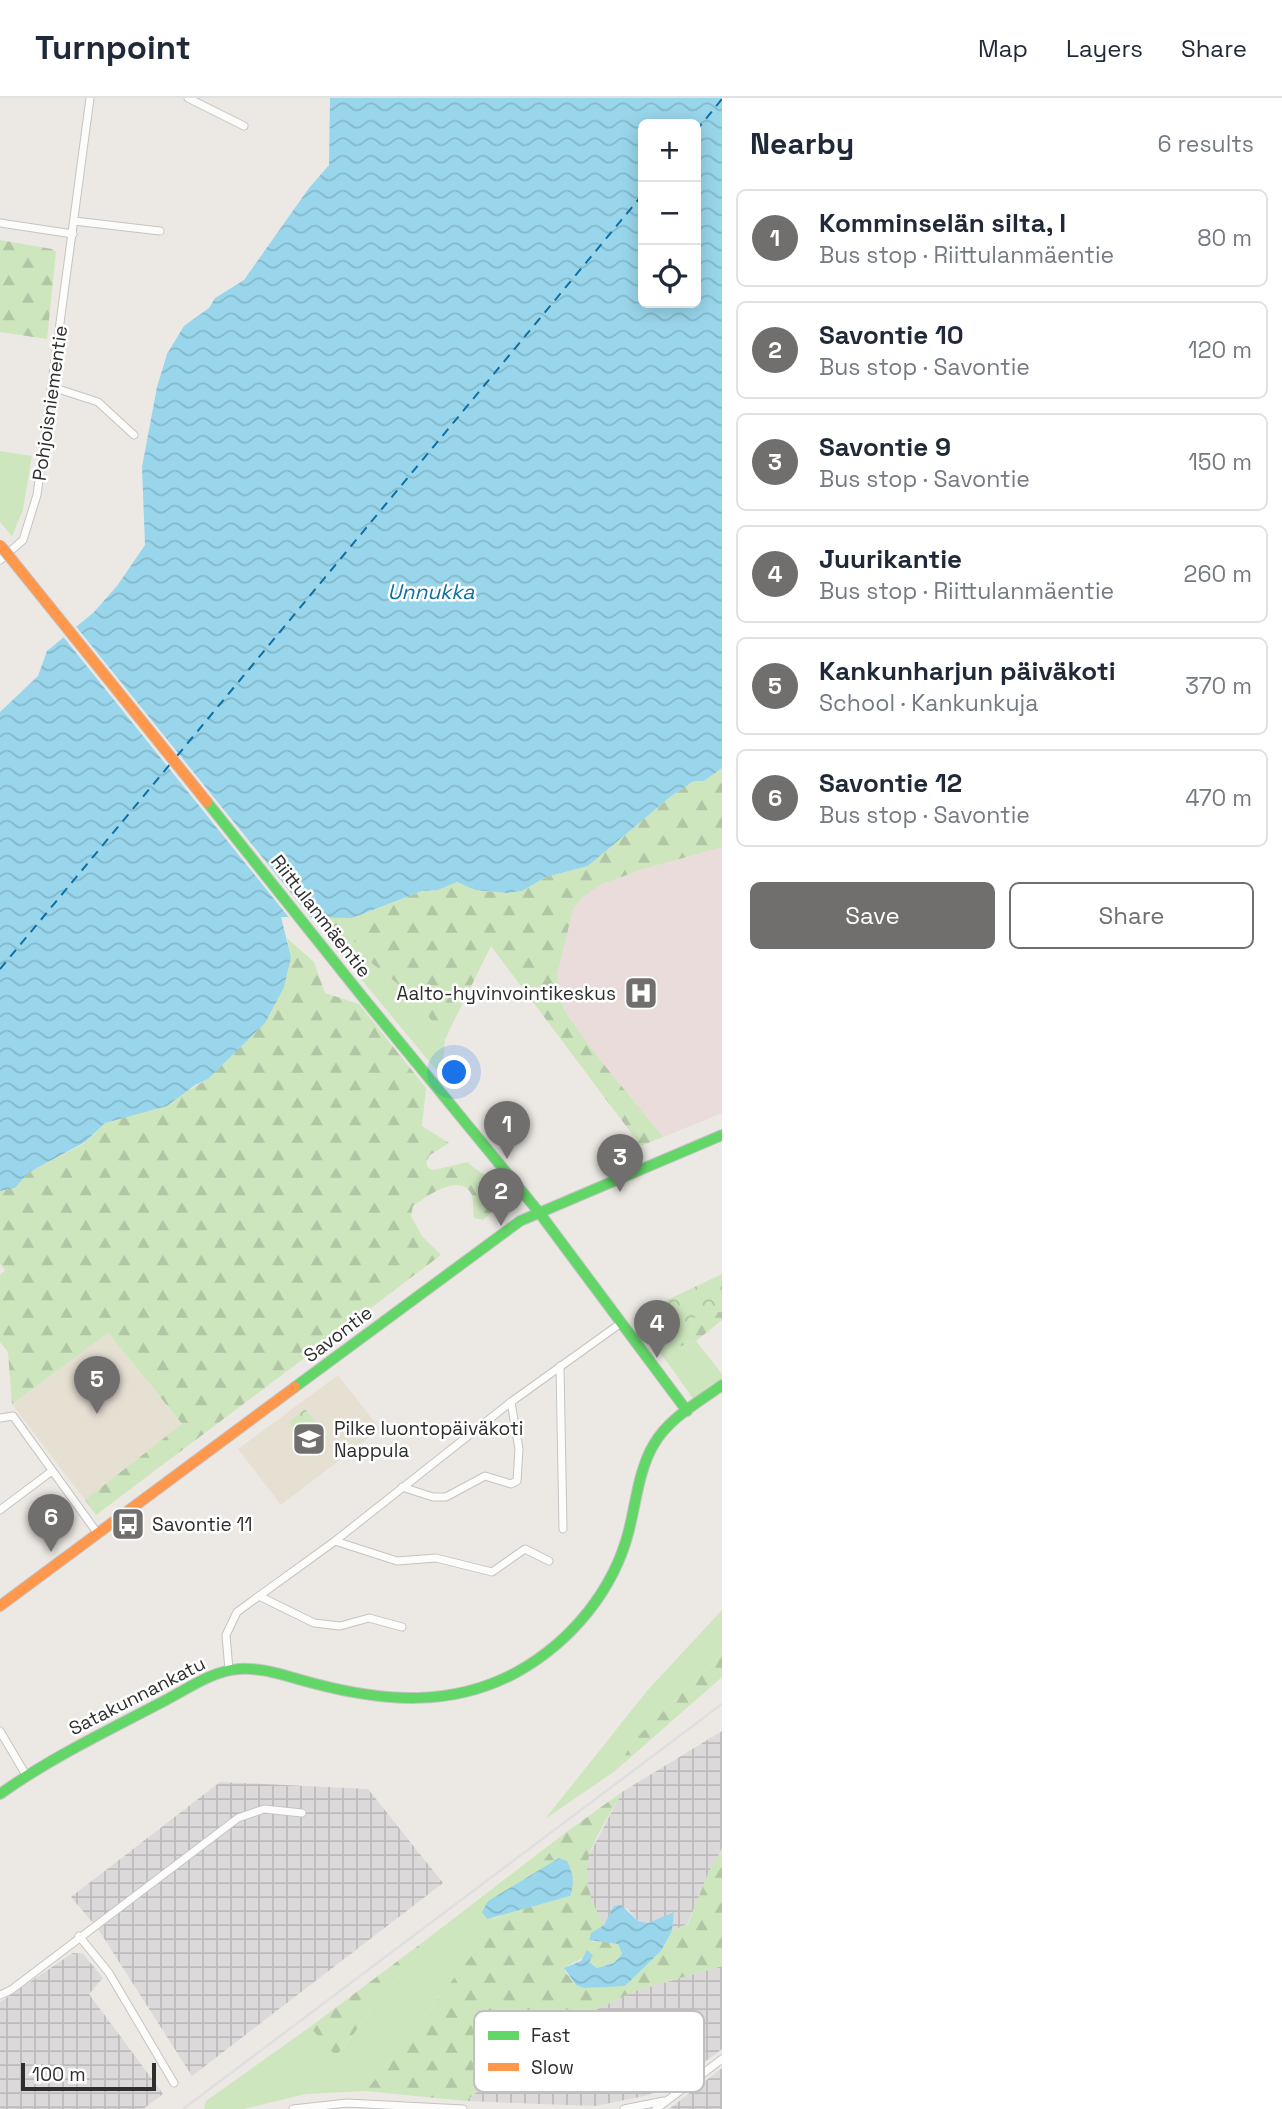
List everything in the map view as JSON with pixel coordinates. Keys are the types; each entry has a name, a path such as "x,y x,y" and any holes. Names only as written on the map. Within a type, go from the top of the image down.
{"street":[{"name":"Pohjoisniementie","path":"0,561 23,540 37,495 90,98"},
{"path":"188,98 244,126"},
{"path":"74,221 160,231"},
{"path":"0,223 73,234"},
{"path":"52,387 98,402 134,435"},
{"name":"Riittulanmäentie","path":"0,545 538,1211 687,1411"},
{"name":"Savontie","path":"0,1606 453,1270 538,1211 722,1135"},
{"path":"229,1670 225,1650 228,1625 237,1612 335,1541 510,1402 621,1323"},
{"path":"560,1366 563,1529"},
{"name":"Satakunnankatu","path":"0,1794 26,1775 229,1670 257,1670 365,1697 411,1700 479,1688 520,1669 571,1630 596,1603 624,1545 655,1444 687,1411 722,1385"},
{"path":"402,1487 433,1497 446,1497 485,1476 511,1484 517,1481 519,1449 510,1402"},
{"path":"0,1418 13,1416 98,1534"},
{"path":"0,1510 52,1471"},
{"path":"335,1541 397,1561 436,1558 492,1572 525,1549 549,1561"},
{"path":"259,1596 314,1623 340,1626 369,1618 402,1627"},
{"path":"0,1731 26,1775"},
{"path":"0,1994 11,1990 238,1818 264,1809 302,1813"},
{"path":"79,1936 109,1973 174,2083"},
{"path":"704,2073 722,2059"},
{"path":"656,2109 679,2092"},
{"path":"624,2109 668,2100"},
{"path":"293,2109 347,2103 463,2109"}],"shaded area":[{"name":"Aalto-hyvinvointikeskus","path":"722,847 722,1113 663,1137 596,1055 564,1010 557,976 573,909 582,897 600,885 640,870"},
{"path":"108,1333 182,1425 85,1500 12,1404"},
{"name":"Pilke luontopäiväkoti Nappula","path":"338,1375 380,1429 281,1505 238,1449"},
{"path":"722,1731 722,1848 687,1924 672,1931 674,1913 648,1923 638,1921 627,1908 608,1919 604,1925 588,1897 586,1861 622,1792"},
{"path":"220,1782 368,1789 443,1883 192,2076 98,1929 71,1897"},
{"path":"73,1953 83,1954 103,1978 89,1994 163,2094 143,2109 0,2109 0,2002"},
{"path":"722,1966 722,2049 704,2062 704,2011 593,2011 635,1991"},
{"path":"722,2068 722,2109 669,2109 691,2092 704,2092 704,2082"},
{"path":"477,2092 656,2092 595,2106 466,2101"}],"green space":[{"path":"0,240 56,252 47,339 0,332"},
{"path":"0,451 32,456 23,510 12,536 0,522"},
{"path":"722,768 722,847 640,870 600,885 583,897 573,909 557,976 564,1010 596,1055 663,1137 641,1146 491,946 445,1039 414,997 364,957 361,941 333,945 314,915 352,918 422,891 438,890 457,882 475,890 507,893 522,891 546,877 588,866 670,797 694,781 704,781"},
{"path":"287,938 314,962 325,993 359,1004 426,1088 422,1126 449,1143 430,1155 426,1162 428,1168 433,1170 468,1162 500,1187 504,1201 483,1220 474,1218 472,1195 467,1188 460,1185 434,1192 413,1206 411,1216 422,1236 441,1255 96,1515 85,1500 182,1424 108,1333 12,1404 8,1352 0,1342 0,1275 5,1270 0,1264 0,1191 15,1188 28,1173 85,1143 105,1123 155,1110 208,1079 248,1039 291,957"},
{"path":"361,941 364,957 414,997 445,1039 442,1077 333,945"},
{"path":"722,1274 722,1312 708,1311 680,1325 665,1301"},
{"path":"665,1301 680,1325 708,1311 722,1312 722,1320 696,1341 676,1348 665,1359 633,1318"},
{"path":"696,1341 722,1374 722,1380 694,1400 665,1359 676,1348"},
{"path":"305,1409 328,1438 311,1451 289,1422"},
{"path":"722,1610 722,1654 635,1739 615,1771 545,1819 647,1691"},
{"path":"722,1654 722,1677 615,1771 635,1739"},
{"path":"622,1792 594,1843 587,1871 588,1886 604,1925 591,1933 592,1942 599,1939 618,1944 622,1954 614,1963 597,1968 584,1957 567,1966 565,1972 576,1985 625,1986 661,1951 672,1931 688,1924 709,1871 722,1850 722,1966 635,1991 593,2011 474,2011 474,2092 477,2092 466,2101 366,2091 504,1914 570,1896 540,1870 532,1875 565,1833"},
{"path":"565,1833 532,1875 489,1901 493,1919 504,1914 366,2091 306,2094 244,2109 204,2109 206,2101 310,2027 337,2055 431,1936"},
{"path":"431,1936 336,2056 310,2027"}],"water":[{"name":"Unnukka","path":"330,98 722,98 722,768 704,781 694,781 670,797 588,866 546,877 522,891 507,893 475,890 457,882 438,890 422,891 352,918 281,917 291,957 284,987 265,1023 208,1079 195,1085 167,1106 105,1123 85,1142 28,1173 15,1188 0,1191 0,712 38,676 47,651 93,613 117,586 145,545 142,467 157,387 167,354 184,326 209,308 215,298 244,280 309,188 329,165"},
{"path":"559,1858 567,1861 571,1870 573,1882 570,1896 487,1919 482,1912 488,1901"},
{"path":"621,1905 638,1921 648,1923 674,1912 672,1931 661,1951 625,1986 584,1988 576,1985 564,1968 581,1961 587,1950 593,1955 589,1962 597,1968 614,1963 622,1954 618,1944 589,1940 591,1933 604,1925 614,1906"}],"pier":[{"path":"74,624 312,919 291,920 61,634"}],"ferry route":[{"path":"701,125 722,99"},
{"path":"177,756 638,200"},
{"path":"0,969 171,763"}],"railway":[{"path":"183,2109 722,1704"}],"traffic: fast":[{"path":"207,802 365,1000"},
{"path":"365,1000 538,1211 687,1411"},
{"path":"295,1387 520,1221 722,1135"},
{"path":"0,1794 81,1744 201,1681 229,1670 258,1670 368,1695 418,1698 468,1691 517,1672 555,1646 588,1612 613,1573 622,1552 641,1475 654,1444 676,1418 722,1385"}],"traffic: slow":[{"path":"0,545 207,802"},
{"path":"0,1606 295,1387"}],"place":[{"name":"Aalto-hyvinvointikeskus","path":"641,993"},
{"name":"Komminselän silta, I","path":"507,1159"},
{"name":"Savontie 9","path":"620,1192"},
{"name":"Savontie 10","path":"501,1226"},
{"name":"Juurikantie","path":"657,1358"},
{"name":"Kankunharjun päiväkoti","path":"97,1414"},
{"name":"Pilke luontopäiväkoti Nappula","path":"309,1439"},
{"name":"Savontie 11","path":"128,1524"},
{"name":"Savontie 12","path":"51,1552"}]}
